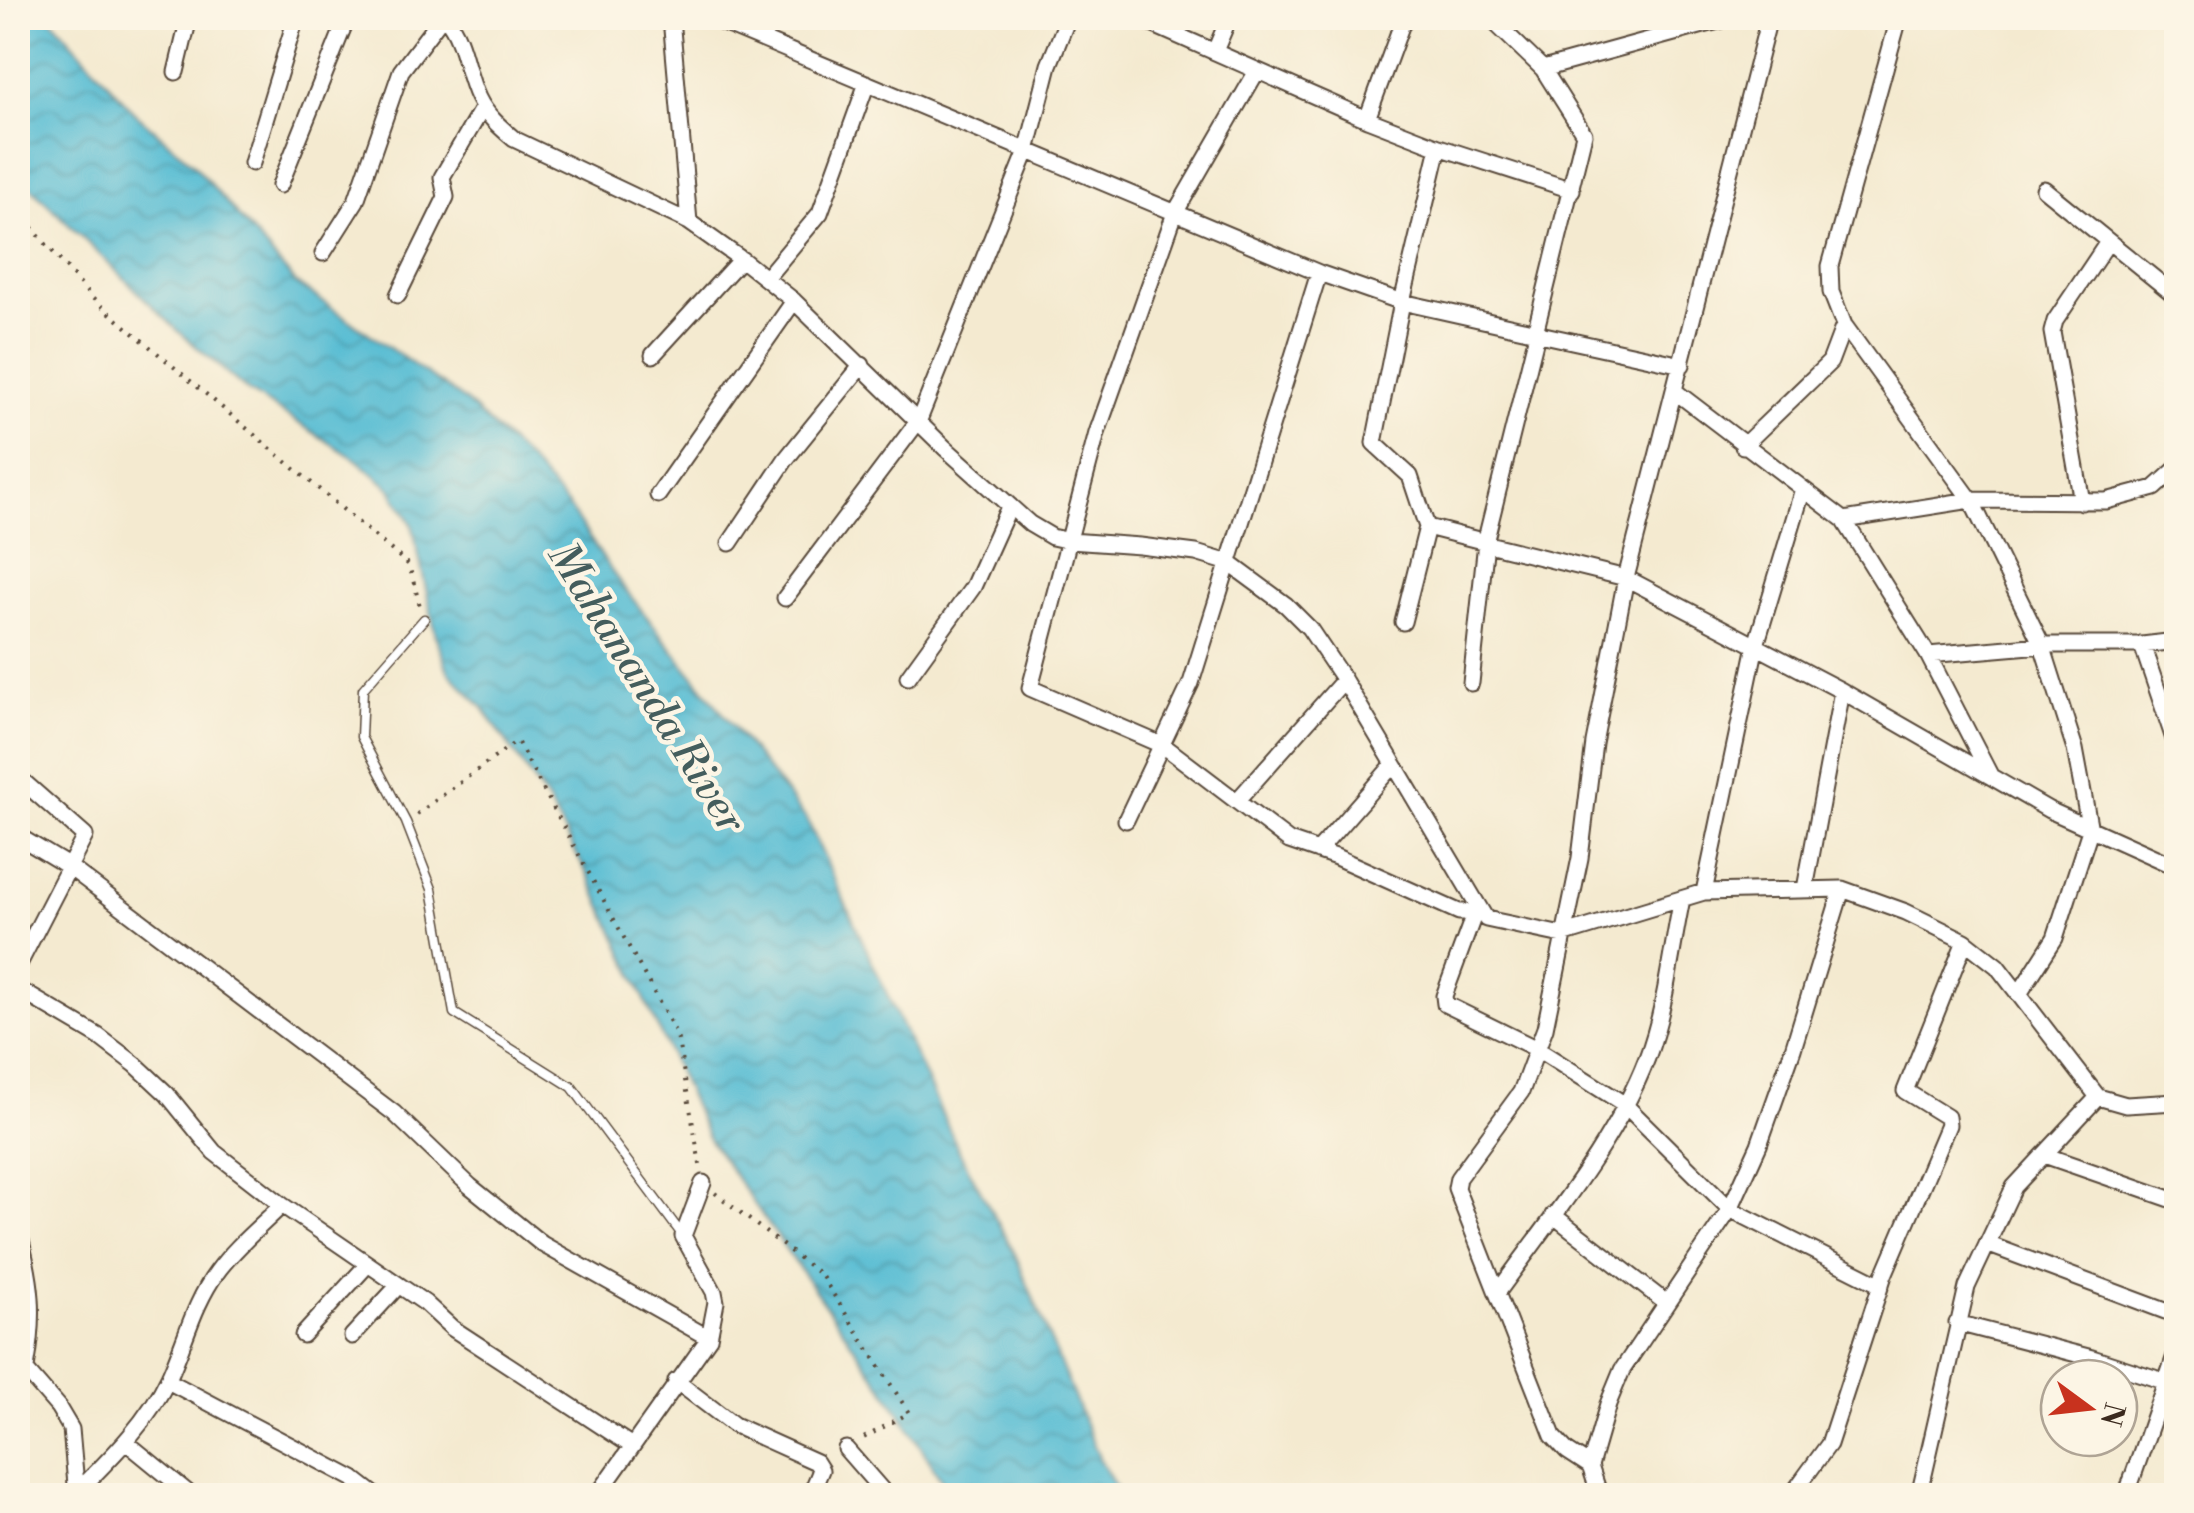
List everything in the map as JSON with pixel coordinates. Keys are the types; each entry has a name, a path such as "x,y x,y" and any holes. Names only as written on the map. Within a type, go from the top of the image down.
{"street":[{"path":"176,72 188,18"},
{"path":"252,163 296,18"},
{"path":"280,185 347,18"},
{"path":"324,253 356,201 401,71 444,18 458,38 483,106 514,139 688,222 741,259 794,301 1009,507 1052,537 1177,551 1228,563 1286,604 1309,628 1344,680 1477,912 1491,922 1562,935 1704,892 1842,889 1906,912 1965,941 1997,966 2098,1097 2126,1105 2176,1102"},
{"path":"672,18 688,222"},
{"path":"711,18 1319,273 1402,302 1682,364"},
{"path":"785,598 920,420 1027,151 1049,65 1068,18"},
{"path":"1138,18 1440,148 1572,190"},
{"path":"1215,51 1228,18"},
{"path":"1367,119 1404,18"},
{"path":"1472,683 1486,542 1584,134 1543,70 1490,18"},
{"path":"1543,70 1729,18"},
{"path":"1590,1466 1566,1452 1553,1436 1456,1188 1458,1178 1520,1092 1545,1028 1580,858 1594,743 1626,578 1769,18"},
{"path":"1900,18 1830,266 1831,292 1844,325 1971,500 2042,646 2074,749 2090,830 2055,938 2019,994"},
{"path":"1257,71 1175,212 1097,433 1030,688 1164,746 1289,841 1459,912 1477,912"},
{"path":"766,278 820,212 867,84"},
{"path":"398,295 446,197 442,176 483,106"},
{"path":"1403,622 1427,528 1410,476 1374,442 1402,302 1440,148"},
{"path":"2044,189 2176,296"},
{"path":"2082,502 2052,332 2055,321 2108,242"},
{"path":"653,355 741,259"},
{"path":"1126,820 1191,683 1319,273"},
{"path":"658,495 794,301"},
{"path":"1743,446 1830,362 1844,325"},
{"path":"730,543 786,459 862,365"},
{"path":"1676,392 1844,520 1928,655 1990,775"},
{"path":"1844,520 1971,500 2106,501 2155,488 2176,468"},
{"path":"1704,892 1756,645 1803,488"},
{"path":"908,677 973,587 1009,507"},
{"path":"1427,528 1626,578 1842,691 2090,830 2176,867"},
{"path":"1928,655 2176,641"},
{"path":"2142,645 2176,745"},
{"path":"1237,801 1344,680"},
{"path":"1805,890 1842,691"},
{"path":"1318,851 1393,764"},
{"path":"18,777 85,834 18,966"},
{"path":"18,836 68,866 394,1114 470,1186 542,1244 709,1338"},
{"path":"1600,1496 1590,1466 1608,1404 1622,1370 1730,1209 1759,1145 1793,1049 1842,889"},
{"path":"1498,1292 1554,1215 1624,1104 1655,1034 1682,899"},
{"path":"1477,912 1444,1002 1537,1049 1624,1104 1730,1209 1881,1285"},
{"path":"1790,1496 1828,1444 1881,1285 1948,1125 1947,1118 1904,1091 1965,941"},
{"path":"18,990 98,1036 136,1066 167,1094 214,1152 282,1205 399,1285 452,1328 632,1446"},
{"path":"1919,1496 1967,1288 2014,1186 2098,1097"},
{"path":"2044,1155 2176,1200"},
{"path":"596,1496 709,1338 716,1302 714,1292 684,1236 703,1183"},
{"path":"74,1494 126,1442 168,1381 202,1294 215,1274 282,1205"},
{"path":"1554,1215 1666,1304"},
{"path":"18,1229 32,1290 34,1327 22,1364 71,1428 74,1494"},
{"path":"1988,1244 2176,1315"},
{"path":"303,1335 368,1264"},
{"path":"352,1336 399,1285"},
{"path":"1957,1323 2172,1383"},
{"path":"2126,1496 2172,1383 2176,1353"},
{"path":"168,1381 354,1479 376,1496"},
{"path":"676,1381 734,1425 816,1462 820,1470 810,1496"},
{"path":"126,1442 192,1496"},
{"path":"846,1448 887,1496"}],"lane":[{"path":"424,619 363,689 361,736 406,822 432,889 454,1013 572,1088 684,1236"}],"path":[{"path":"18,210 92,298 409,565 424,619"},
{"path":"406,822 517,740 677,1035 703,1183 822,1274 909,1413 846,1448"}],"water":[{"name":"Mahananda River","path":"18,18 51,18 134,112 193,164 296,283 464,400 525,457 568,506 617,579 807,820 960,1153 1015,1254 1100,1460 1120,1495 951,1495 887,1393 708,1138 589,877 546,799 483,708 448,671 436,636 412,524 390,488 357,460 248,391 176,329 18,175"}]}
